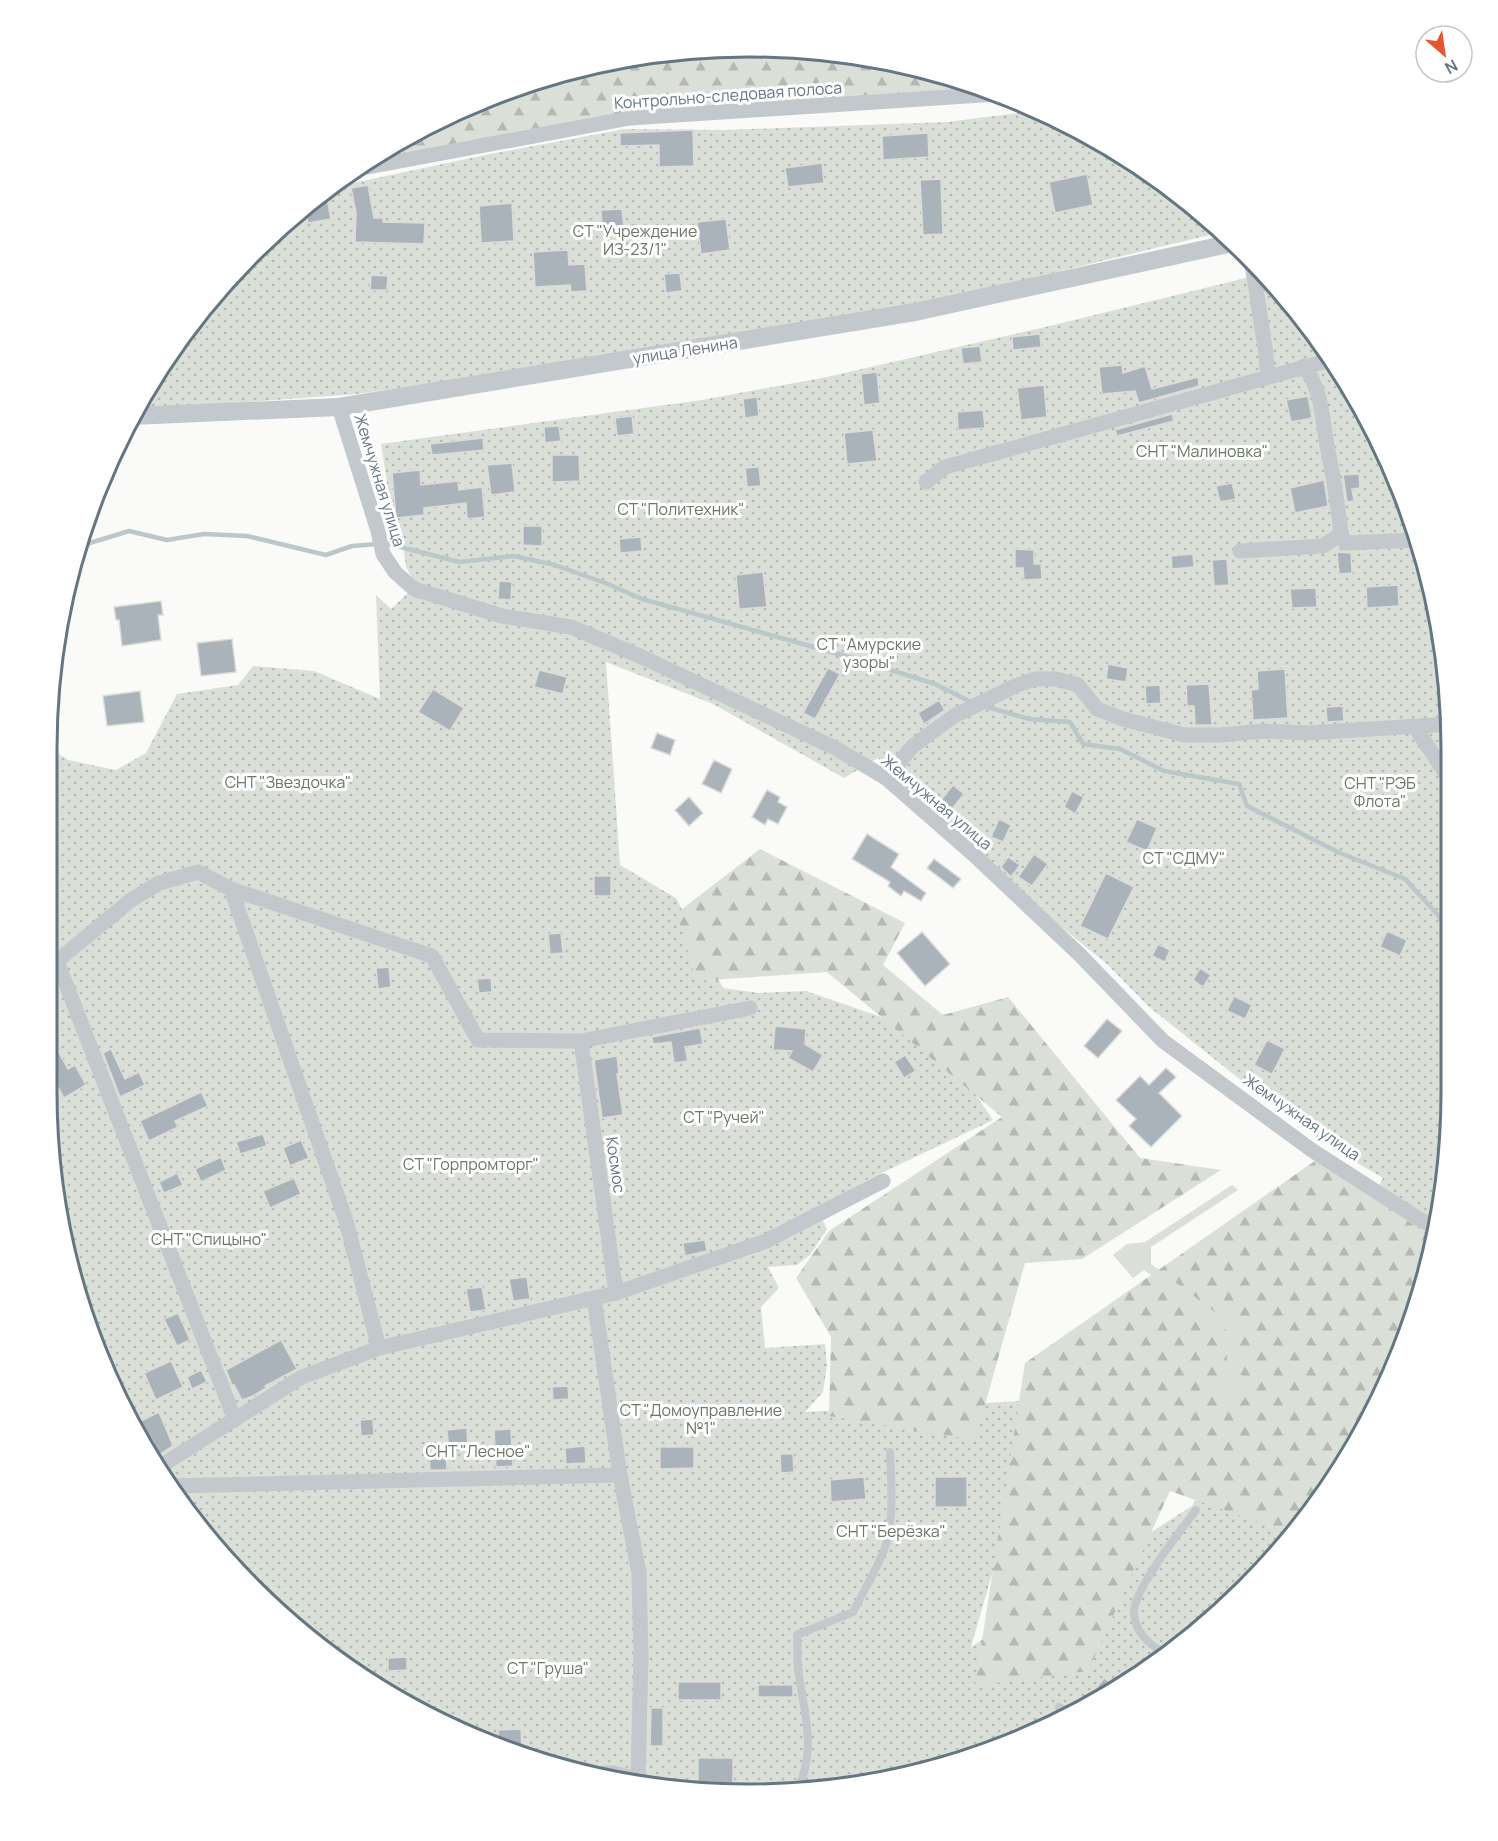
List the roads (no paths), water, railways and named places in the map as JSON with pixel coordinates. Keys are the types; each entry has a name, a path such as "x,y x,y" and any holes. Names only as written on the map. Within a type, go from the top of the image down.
{"street":[{"name":"Контрольно-следовая полоса","path":"380,165 630,118 975,95"},
{"name":"улица Ленина","path":"143,416 339,407 915,312 1222,245"},
{"path":"1254,277 1268,377"},
{"path":"926,482 945,467 991,456 1072,430 1160,409 1322,362"},
{"path":"1304,366 1317,391 1324,419 1344,543 1408,540"},
{"name":"Жемчужная улица","path":"339,407 378,531 383,554 395,572 414,589 502,616 571,627 642,657 835,748 886,778 974,854 1079,954 1162,1041 1313,1151 1429,1224"},
{"path":"1240,551 1323,546 1341,534"},
{"path":"886,778 913,746 954,717 1014,686 1035,679 1056,679 1078,685 1097,709 1123,719 1184,735 1222,735 1263,731 1308,733 1440,725"},
{"path":"1415,727 1441,766"},
{"path":"235,1420 57,961 131,900 159,883 198,872 231,889 432,956 478,1040 581,1041 750,1008"},
{"path":"231,889 346,1221 379,1348"},
{"name":"Космос","path":"581,1041 616,1293"},
{"path":"166,1463 302,1377 379,1348 616,1293 766,1241 883,1181"},
{"path":"594,1299 620,1475 639,1574 641,1654 639,1775"},
{"path":"181,1486 620,1475"}],"lane":[{"path":"801,1782 807,1768 808,1724 798,1666 797,1635 852,1612 866,1585 887,1543 892,1506 890,1452"},
{"path":"1159,1649 1140,1634 1133,1613 1145,1581 1196,1510"}],"waterway":[{"path":"89,543 129,531 167,540 204,534 247,536 326,555 352,546 377,544"},
{"path":"385,543 459,562 514,556 555,565 642,599 856,659 935,684 973,703"},
{"path":"984,706 1029,719 1070,722 1083,744 1120,749 1164,771 1239,784 1247,806 1340,853 1405,879 1441,920"}],"park label":[{"name":"СТ \"Учреждение ИЗ-23/1\"","path":"635,240"},
{"name":"СНТ \"Малиновка\"","path":"1202,451"},
{"name":"СТ \"Политехник\"","path":"681,509"},
{"name":"СТ \"Амурские узоры\"","path":"869,653"},
{"name":"СНТ \"Звездочка\"","path":"288,782"},
{"name":"СНТ \"РЭБ Флота\"","path":"1380,792"},
{"name":"СТ \"СДМУ\"","path":"1184,858"},
{"name":"СТ \"Ручей\"","path":"724,1117"},
{"name":"СТ \"Горпромторг\"","path":"471,1164"},
{"name":"СНТ \"Спицыно\"","path":"209,1239"},
{"name":"СТ \"Домоуправление №1\"","path":"701,1419"},
{"name":"СНТ \"Лесное\"","path":"478,1451"},
{"name":"СНТ \"Берёзка\"","path":"891,1531"},
{"name":"СТ \"Груша\"","path":"548,1668"}]}
